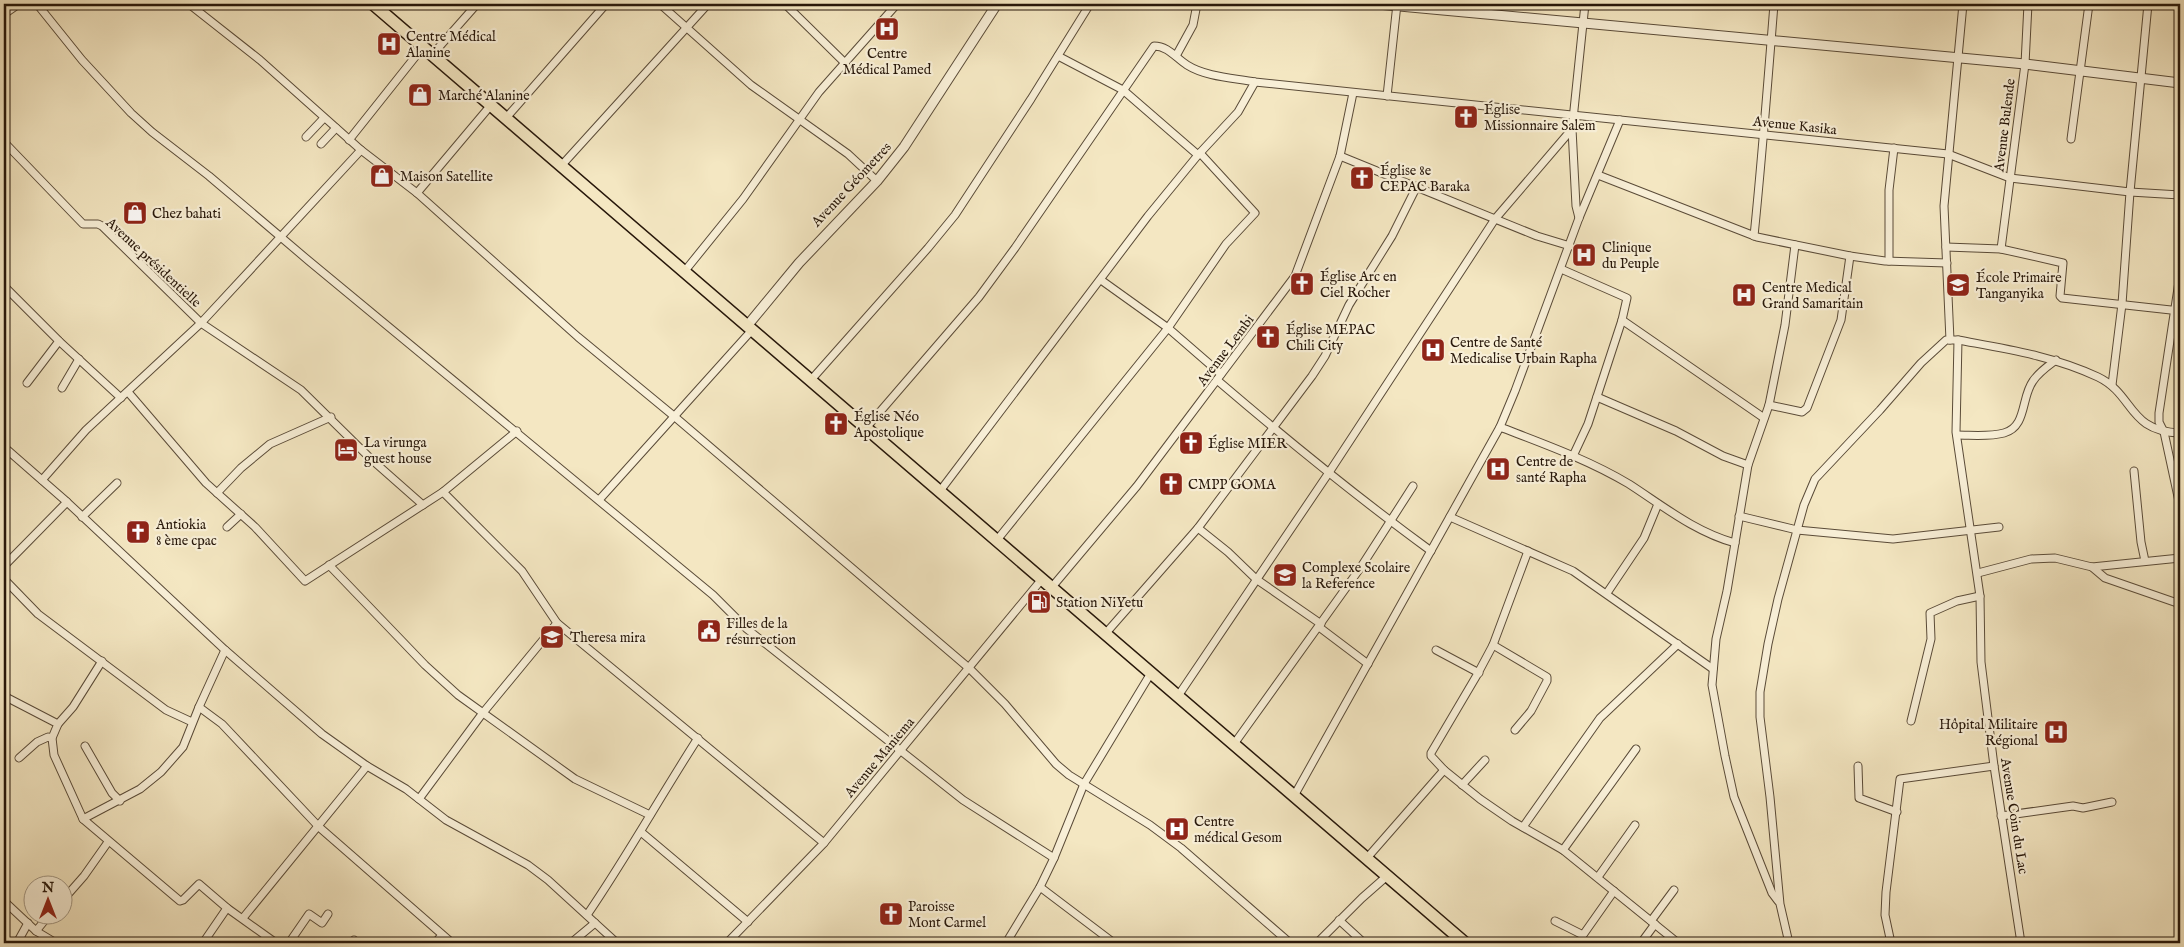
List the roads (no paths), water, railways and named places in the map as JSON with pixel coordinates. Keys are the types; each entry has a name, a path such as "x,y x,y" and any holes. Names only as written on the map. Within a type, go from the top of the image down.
{"highway":[{"path":"373,4 1465,943"}],"street":[{"path":"4,13 16,4"},
{"path":"37,4 82,60 131,113 152,132 209,176 280,237 517,431 713,595 747,629 973,808 1054,858"},
{"path":"189,4 260,60 361,150 417,193 578,338 675,417 970,669 1005,704 1056,764 1084,784 1150,825 1181,848 1290,943"},
{"path":"349,140 428,51 477,4"},
{"path":"506,118 606,4"},
{"path":"660,4 750,85 848,154 877,181"},
{"path":"562,166 708,4"},
{"path":"684,272 706,248 743,199 798,120 897,4"},
{"name":"Avenue Géometres","path":"750,328 820,238 877,181 904,146 997,4"},
{"path":"812,380 955,215 1090,4"},
{"path":"1176,56 1194,25 1197,4"},
{"path":"1378,4 2024,64 2180,83"},
{"path":"1579,218 1576,206 1572,130 1585,4"},
{"path":"1754,236 1765,135 1764,114 1774,4"},
{"name":"Avenue Coin du Lac","path":"1964,4 1944,206 1954,340 1957,435 1970,531 1978,573 1981,662 1994,766 2021,943"},
{"name":"Avenue Bulende","path":"2001,249 2024,64 2028,4"},
{"path":"2071,139 2089,4"},
{"path":"2112,385 2122,304 2130,192 2148,4"},
{"path":"789,5 845,63"},
{"path":"1387,96 1397,5"},
{"name":"Avenue Kasika","path":"1124,90 1154,46 1165,48 1198,70 1255,82 1948,154 2010,178 2130,192 2180,195"},
{"path":"997,540 1168,328 1226,244 1255,213 1199,154 1124,90 1058,56"},
{"path":"940,491 1148,216 1199,154 1238,112 1255,82"},
{"path":"866,428 980,297 1016,248 1124,90"},
{"name":"Avenue Lembi","path":"1052,587 1137,486 1296,276 1340,156 1353,93"},
{"path":"417,193 492,106"},
{"path":"306,138 324,118"},
{"path":"1294,796 1500,427 1579,218 1620,120"},
{"path":"322,144 336,128"},
{"path":"1178,696 1330,471 1495,219 1572,130"},
{"name":"Avenue présidentielle","path":"4,142 82,224 98,224 102,226 201,323 302,390 372,460 423,505"},
{"path":"1889,261 1889,190 1894,148"},
{"path":"42,480 69,448 201,323 361,150"},
{"path":"1340,156 1537,236 1570,246"},
{"path":"1598,175 1754,236 1850,256 1889,261 1947,263"},
{"path":"1106,633 1198,528 1275,429 1319,366 1349,305 1392,236 1417,186"},
{"path":"1780,904 1772,893 1734,797 1712,684 1716,639 1727,591 1748,465 1769,405 1786,319 1795,245"},
{"path":"1946,247 2001,249 2064,263 2060,296 2062,298 2177,311"},
{"path":"1769,405 1802,412 1806,410 1841,320 1850,256"},
{"path":"1561,269 1626,296 1627,301 1588,424 1573,456"},
{"path":"2180,275 2177,311 2159,413 2159,422 2164,432 2180,505"},
{"path":"1101,280 1168,328 1275,429 1431,551"},
{"path":"4,286 59,341 121,398"},
{"path":"1622,320 1764,418"},
{"path":"599,500 675,417 750,328"},
{"path":"1789,943 1780,904 1770,797 1761,742 1760,692 1768,644 1797,530 1815,479 1940,343 1954,340 2056,360 2112,385 2141,420 2164,432 2180,433"},
{"path":"27,383 59,341"},
{"path":"62,388 79,359"},
{"path":"1957,435 2003,433 2013,428 2019,422 2028,389 2033,380 2056,360"},
{"path":"128,392 178,452 217,493 268,539 305,581 328,564 443,492 517,431"},
{"path":"1597,397 1676,431 1723,456 1748,465"},
{"path":"217,493 241,468 270,444 331,417"},
{"path":"1500,427 1573,456 1628,484 1700,530 1719,539 1735,543"},
{"path":"4,447 67,502 225,650 322,734 367,766 419,799 446,820 528,865 548,880 616,943"},
{"path":"2134,471 2140,542 2145,562"},
{"path":"82,517 117,482"},
{"path":"1234,744 1361,567 1413,486"},
{"path":"443,492 522,571 557,623 824,843"},
{"path":"4,566 67,502"},
{"path":"1607,593 1644,538 1658,504"},
{"path":"226,527 240,514"},
{"path":"1740,516 1797,530 1893,539 1999,527"},
{"path":"1450,517 1574,571 1713,669"},
{"path":"1198,528 1228,552 1256,579 1368,664"},
{"path":"1528,551 1493,645 1431,756 1462,785 1523,827 1563,850 1678,943"},
{"path":"1978,573 2031,559 2055,558 2092,567 2180,558"},
{"path":"328,564 444,684 482,714 576,779 650,814"},
{"path":"2092,567 2106,578 2180,604"},
{"path":"4,579 38,614 166,710 192,722"},
{"name":"Avenue Maniema","path":"726,943 824,843 1042,580"},
{"path":"1911,721 1931,639 1930,613 1957,601 1980,596"},
{"path":"419,799 482,714 557,623"},
{"path":"1523,827 1600,718 1678,644"},
{"path":"1493,645 1546,674 1547,677 1547,681 1531,711 1515,730"},
{"path":"83,819 140,789 175,757 183,747 192,722 225,650"},
{"path":"1436,650 1479,673"},
{"path":"102,661 73,707 58,724 52,738 54,755 83,819 108,842 145,869 180,901 199,884 227,908 276,943"},
{"path":"1006,943 1040,887 1084,784 1151,673"},
{"path":"4,696 58,724"},
{"path":"199,707 222,724 319,827 452,943"},
{"path":"19,758 38,742 48,737 52,738"},
{"path":"587,915 618,870 650,814 698,738"},
{"path":"85,746 112,793 120,801"},
{"path":"1563,850 1636,749"},
{"path":"1462,785 1485,760"},
{"path":"243,918 367,766"},
{"path":"1858,766 1859,798 1897,812"},
{"path":"1890,943 1885,915 1886,892 1900,779 1994,766"},
{"path":"1367,858 1444,770"},
{"path":"2001,816 2073,806 2083,808 2112,802"},
{"path":"1598,877 1635,825"},
{"path":"641,832 748,922"},
{"path":"72,890 108,842"},
{"path":"1317,943 1387,876"},
{"path":"1040,887 1114,943"},
{"path":"1555,921 1583,935 1614,890"},
{"path":"1641,943 1674,890"},
{"path":"4,900 22,917"},
{"path":"203,943 227,908"},
{"path":"289,943 309,914 322,923 328,914"},
{"path":"1339,920 1364,943"},
{"path":"571,943 595,922"},
{"path":"17,943 27,924"},
{"path":"29,924 36,931 56,943"},
{"path":"36,931 42,924"},
{"path":"435,943 442,935"}],"place":[{"name":"Centre Médical Pamed","path":"887,29"},
{"name":"Centre Médical Alanine","path":"389,44"},
{"name":"Marché Alanine","path":"420,95"},
{"name":"Église Missionnaire Salem","path":"1466,117"},
{"name":"Maison Satellite","path":"382,176"},
{"name":"Église 8e CEPAC Baraka","path":"1362,178"},
{"name":"Chez bahati","path":"135,213"},
{"name":"Clinique du Peuple","path":"1584,255"},
{"name":"Église Arc en Ciel Rocher","path":"1302,284"},
{"name":"École Primaire Tanganyika","path":"1958,285"},
{"name":"Centre Medical Grand Samaritain","path":"1744,295"},
{"name":"Église MEPAC Chili City","path":"1268,337"},
{"name":"Centre de Santé Medicalise Urbain Rapha","path":"1433,350"},
{"name":"Église Néo Apostolique","path":"836,424"},
{"name":"Église MIER","path":"1191,443"},
{"name":"La virunga guest house","path":"346,450"},
{"name":"Centre de santé Rapha","path":"1498,469"},
{"name":"CMPP GOMA","path":"1171,484"},
{"name":"Antiokia 8 ème cpac","path":"138,532"},
{"name":"Complexe Scolaire la Reference","path":"1285,575"},
{"name":"Station NiYetu","path":"1039,602"},
{"name":"Filles de la résurrection","path":"709,631"},
{"name":"Theresa mira","path":"552,637"},
{"name":"Hôpital Militaire Régional","path":"2056,732"},
{"name":"Centre médical Gesom","path":"1177,829"},
{"name":"Paroisse Mont Carmel","path":"891,914"}]}
